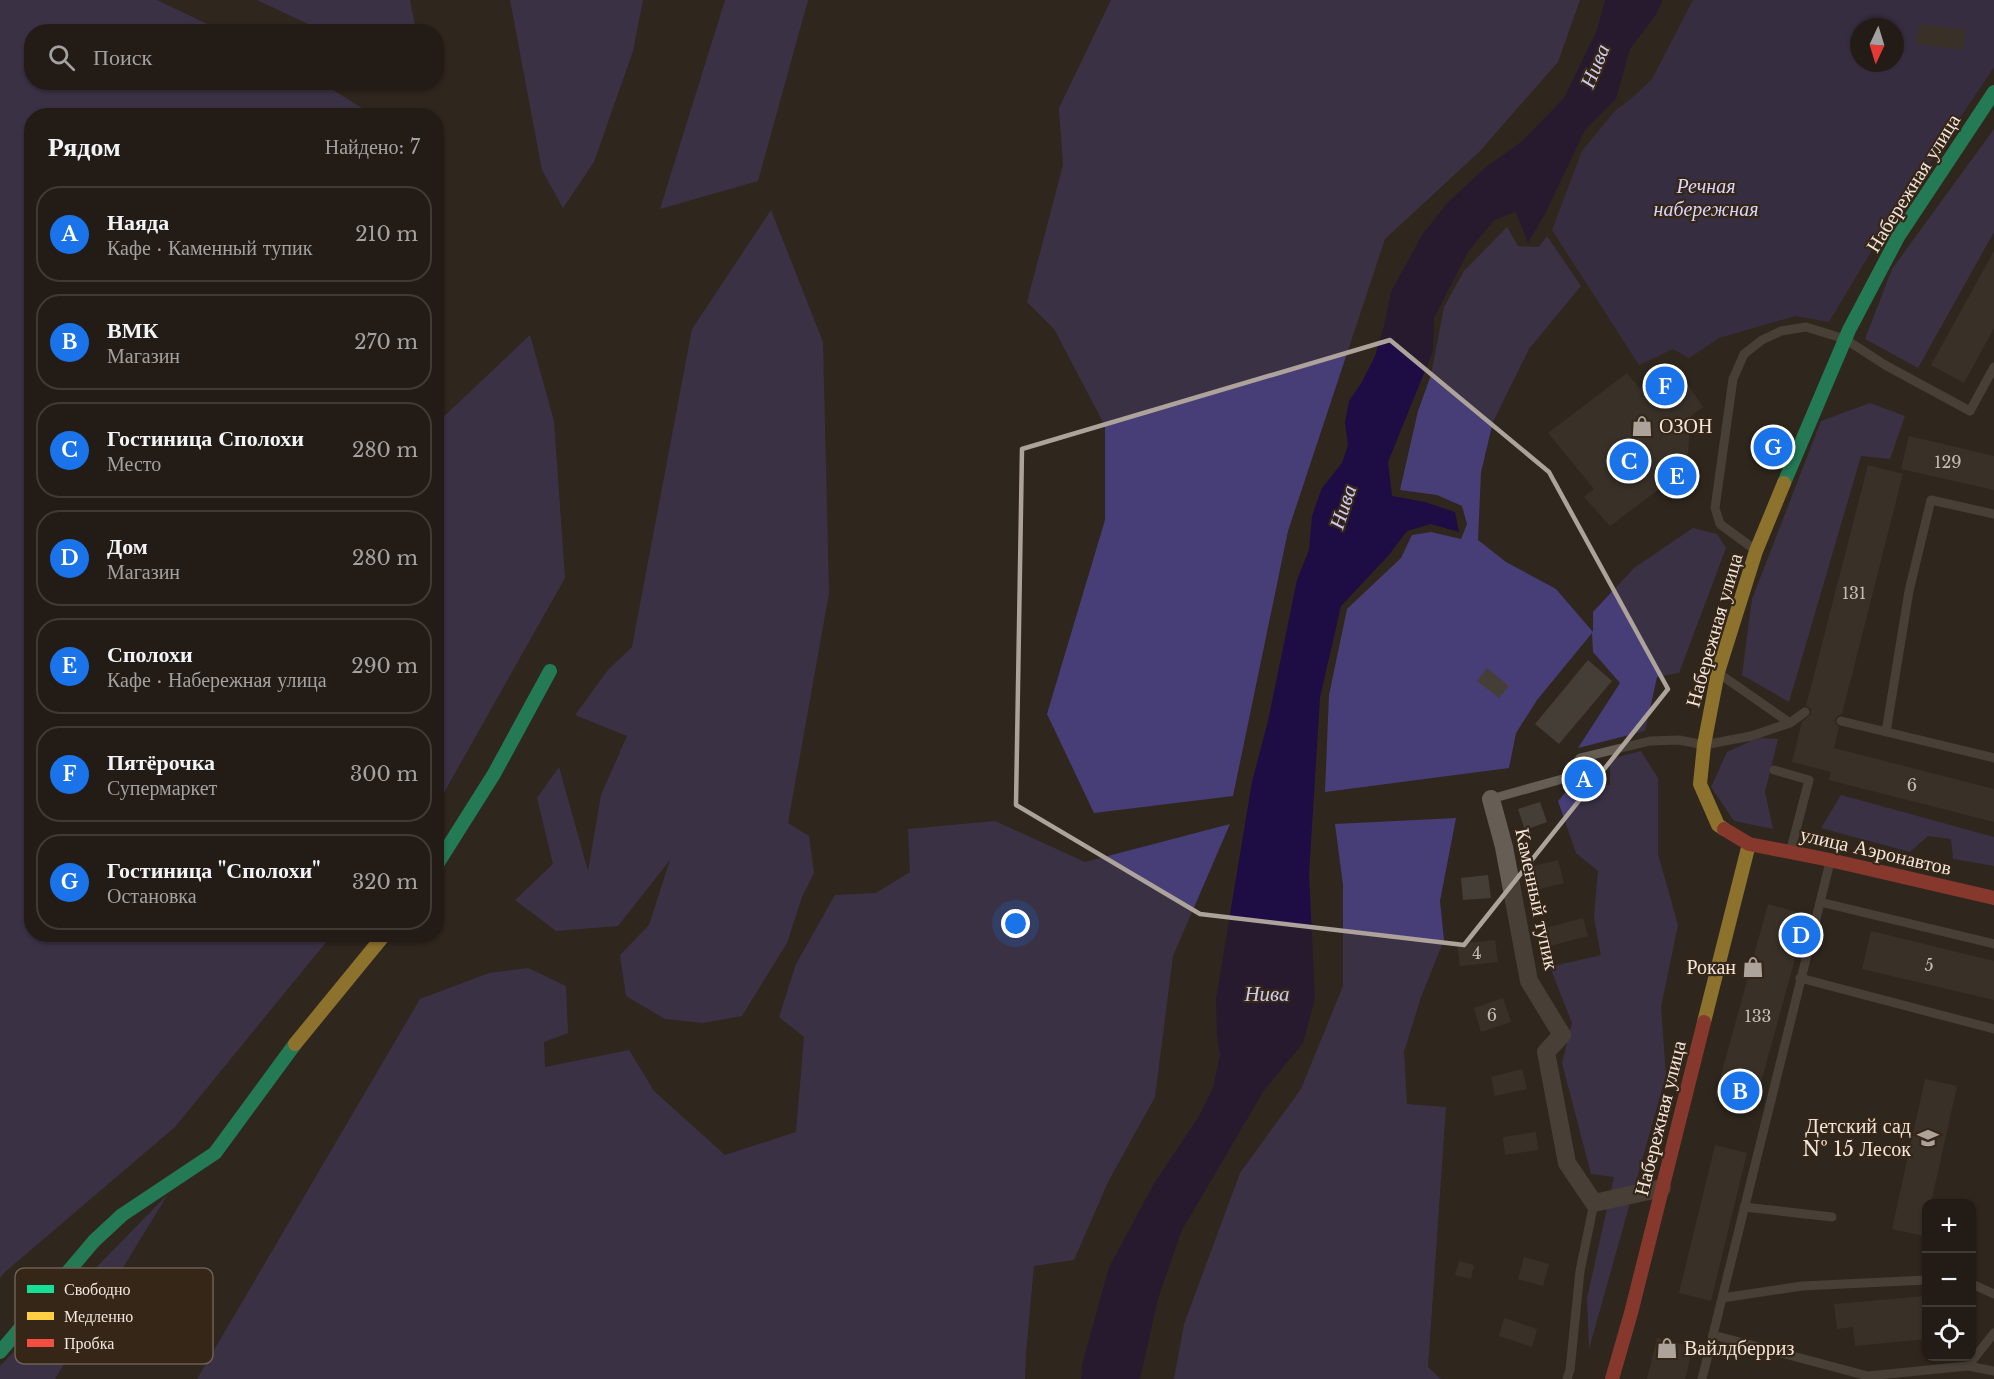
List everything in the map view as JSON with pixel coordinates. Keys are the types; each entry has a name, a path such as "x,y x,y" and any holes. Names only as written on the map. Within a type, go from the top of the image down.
{"street":[{"name":"Набережная улица","path":"1612,1379 1749,844 1718,825 1700,784 1704,745 1718,672 1756,551 1845,339 1898,237 1994,92"},
{"path":"444,853 494,774 550,671"},
{"name":"Каменный тупик","path":"1491,799 1504,848 1529,981 1562,1035 1546,1052 1568,1163 1594,1203"},
{"name":"улица Аэронавтов","path":"1749,844 1830,860 1994,898"},
{"path":"71,1268 94,1241 122,1215 215,1153 295,1044 379,942"},
{"path":"1594,1203 1662,1188"},
{"path":"0,1352 15,1334"}],"lane":[{"path":"1756,551 1720,524 1716,508 1733,379 1744,354 1762,340 1781,331 1806,327 1845,339 1885,365 1970,411 1994,367"},
{"path":"1886,732 1909,591 1931,500 1994,514"},
{"path":"1718,672 1790,723"},
{"path":"1491,799 1566,778 1580,758 1650,741 1679,740 1704,745 1751,736 1790,723 1805,712"},
{"path":"1841,721 1994,758"},
{"path":"1774,770 1809,780 1791,852"},
{"path":"1702,1379 1830,860"},
{"path":"1820,902 1994,945"},
{"path":"1800,978 1994,1029"},
{"path":"1567,1379 1570,1370 1580,1271 1594,1203"},
{"path":"1744,1207 1832,1217"},
{"path":"1722,1298 1803,1286 1922,1280"},
{"path":"1976,1286 1994,1294"},
{"path":"1968,1366 1994,1333"},
{"path":"1713,1335 1867,1377 1968,1366 1994,1371"}],"highlighted area":[{"path":"1390,340 1549,472 1668,689 1464,945 1200,914 1016,805 1022,449"}],"green space":[{"name":"Речная набережная","path":"1693,0 1994,0 1994,67 1875,245 1829,322 1795,316 1719,338 1689,358 1673,349 1639,365 1552,230 1582,151 1615,111 1652,79"}],"shaded area":[{"path":"0,0 157,0 207,24 24,24 24,90 333,90 362,108 24,108 24,942 326,942 175,1127 0,1278"},
{"path":"257,0 410,0 415,24 308,24"},
{"path":"510,0 643,0 633,51 594,162 563,208 542,170"},
{"path":"725,0 808,0 758,181 660,209"},
{"path":"1111,0 1580,0 1558,62 1479,152 1385,239 1288,531 1233,796 1094,813 1047,714 1105,520 1105,426 1054,329 1027,302 1063,165 1059,108"},
{"path":"1994,129 1994,232 1918,368 1865,339 1892,269"},
{"path":"771,210 823,342 829,593 788,823 809,836 814,873 802,897 787,943 742,1016 703,1023 665,1019 626,996 620,955 649,925 670,860 618,926 556,931 515,900 553,864 537,798 559,767 588,871 601,795 627,736 575,715 608,670 632,647 692,329"},
{"path":"1507,227 1518,246 1539,247 1547,236 1581,286 1529,349 1493,422 1481,472 1478,540 1506,562 1556,589 1593,632 1593,612 1634,568 1693,528 1717,534 1726,548 1679,673 1657,677 1645,731 1578,748 1620,683 1593,652 1592,633 1537,700 1516,733 1509,768 1325,792 1329,695 1347,609 1401,558 1412,535 1431,532 1461,539 1467,524 1462,506 1437,495 1400,490 1418,411 1431,375 1444,307 1464,271"},
{"path":"530,335 554,421 565,578 444,793 444,416"},
{"path":"1870,403 1905,416 1890,459 1861,456 1789,702 1742,675 1752,599 1821,421"},
{"path":"1758,738 1778,739 1765,792 1773,829 1734,821 1711,787 1727,752"},
{"path":"1641,751 1658,778 1658,854 1678,925 1661,1007 1666,1075 1589,1349 1587,1298 1614,1177 1591,1174 1562,1063 1572,1023 1550,967 1601,955 1594,918 1598,871 1576,853 1558,801 1571,786 1610,785 1610,759"},
{"path":"1841,795 1994,837 1994,866 1953,859 1951,839 1928,836 1910,852 1821,828"},
{"path":"1456,818 1440,901 1444,940 1421,997 1404,1052 1407,1104 1446,1107 1428,1367 1441,1379 1174,1379 1184,1324 1240,1173 1301,1089 1343,986 1343,885 1335,824"},
{"path":"995,821 1085,862 1230,824 1173,956 1155,1097 1108,1182 1074,1260 1034,1266 1025,1379 197,1379 206,1364 213,1364 213,1352 420,999 489,973 528,968 566,986 568,1033 544,1042 545,1067 629,1050 654,1091 725,1155 796,1132 804,1037 779,1017 796,964 835,895 876,893 910,872 908,829"},
{"path":"168,1194 123,1268 96,1268"},
{"path":"15,1351 15,1364 64,1364 55,1379 0,1379 0,1366"}],"water":[{"name":"Нива","path":"1605,0 1663,0 1655,16 1630,49 1616,99 1585,130 1545,214 1528,243 1516,212 1494,220 1468,252 1434,318 1433,351 1388,462 1392,496 1425,502 1455,512 1459,532 1431,524 1407,531 1388,556 1341,606 1320,697 1309,874 1315,999 1303,1043 1263,1092 1181,1232 1158,1299 1140,1379 1081,1379 1082,1365 1109,1267 1155,1182 1199,1116 1213,1088 1220,1055 1216,999 1252,782 1268,721 1297,580 1309,550 1312,516 1322,488 1342,463 1348,445 1345,422 1349,401 1375,356 1391,292 1422,235 1448,202 1486,167 1521,142 1564,98 1597,30"}],"building":[{"path":"1919,24 1965,30 1963,50 1916,44"},
{"path":"1994,251 1994,328 1964,383 1931,365"},
{"path":"1673,363 1703,407 1691,416 1685,492 1658,490 1610,526 1584,497 1594,489 1548,433 1627,373 1640,389"},
{"path":"1909,436 1994,456 1994,490 1901,469"},
{"path":"1868,465 1903,474 1842,714 1835,719 1839,727 1834,748 1994,789 1994,822 1829,780 1831,772 1792,762 1802,722 1811,714 1811,709 1806,706"},
{"path":"1588,660 1612,681 1559,744 1535,724"},
{"path":"1487,668 1509,686 1499,698 1477,681"},
{"path":"1540,802 1547,822 1525,830 1518,809"},
{"path":"1558,860 1564,883 1536,890 1530,867"},
{"path":"1488,875 1491,898 1463,900 1461,878"},
{"path":"1768,904 1807,915 1754,1108 1715,1097"},
{"path":"1583,918 1588,936 1550,946 1545,928"},
{"path":"1871,931 1994,961 1994,1000 1862,969"},
{"path":"1495,940 1498,962 1460,966 1457,944"},
{"path":"1503,998 1511,1022 1481,1032 1474,1008"},
{"path":"1522,1069 1527,1089 1495,1096 1491,1077"},
{"path":"1925,1079 1957,1086 1932,1199 1922,1199 1922,1236 1892,1229"},
{"path":"1536,1132 1538,1150 1505,1155 1503,1137"},
{"path":"1715,1145 1747,1153 1711,1301 1679,1293"},
{"path":"1524,1257 1549,1264 1543,1286 1518,1279"},
{"path":"1459,1261 1474,1265 1471,1279 1455,1275"},
{"path":"1922,1296 1922,1339 1855,1346 1853,1327 1837,1329 1834,1304"},
{"path":"1504,1318 1537,1329 1532,1347 1499,1336"},
{"path":"1657,1338 1693,1347 1685,1379 1647,1379"}],"traffic: fast":[{"path":"1784,483 1849,330 1898,237 1994,92"},
{"path":"444,853 494,774 550,671"},
{"path":"71,1268 94,1241 122,1215 215,1153 295,1044"},
{"path":"0,1352 15,1334"}],"traffic: slow":[{"path":"1724,829 1718,825 1700,784 1704,745 1718,672 1756,551 1784,483"},
{"path":"1704,1022 1749,844"},
{"path":"295,1044 378,942"}],"traffic: jam":[{"path":"1724,829 1749,844 1830,860 1994,898"},
{"path":"1612,1379 1631,1313 1704,1022"}],"place":[{"name":"Пятёрочка","path":"1665,386"},
{"name":"ОЗОН","path":"1642,426"},
{"name":"Гостиница \"Сполохи\"","path":"1773,447"},
{"name":"Гостиница Сполохи","path":"1629,461"},
{"name":"Сполохи","path":"1677,476"},
{"name":"Наяда","path":"1584,779"},
{"name":"Дом","path":"1801,935"},
{"name":"Рокан","path":"1753,967"},
{"name":"ВМК","path":"1740,1091"},
{"name":"Детский сад № 15 Лесок","path":"1928,1138"},
{"name":"Вайлдберриз","path":"1667,1348"}]}
